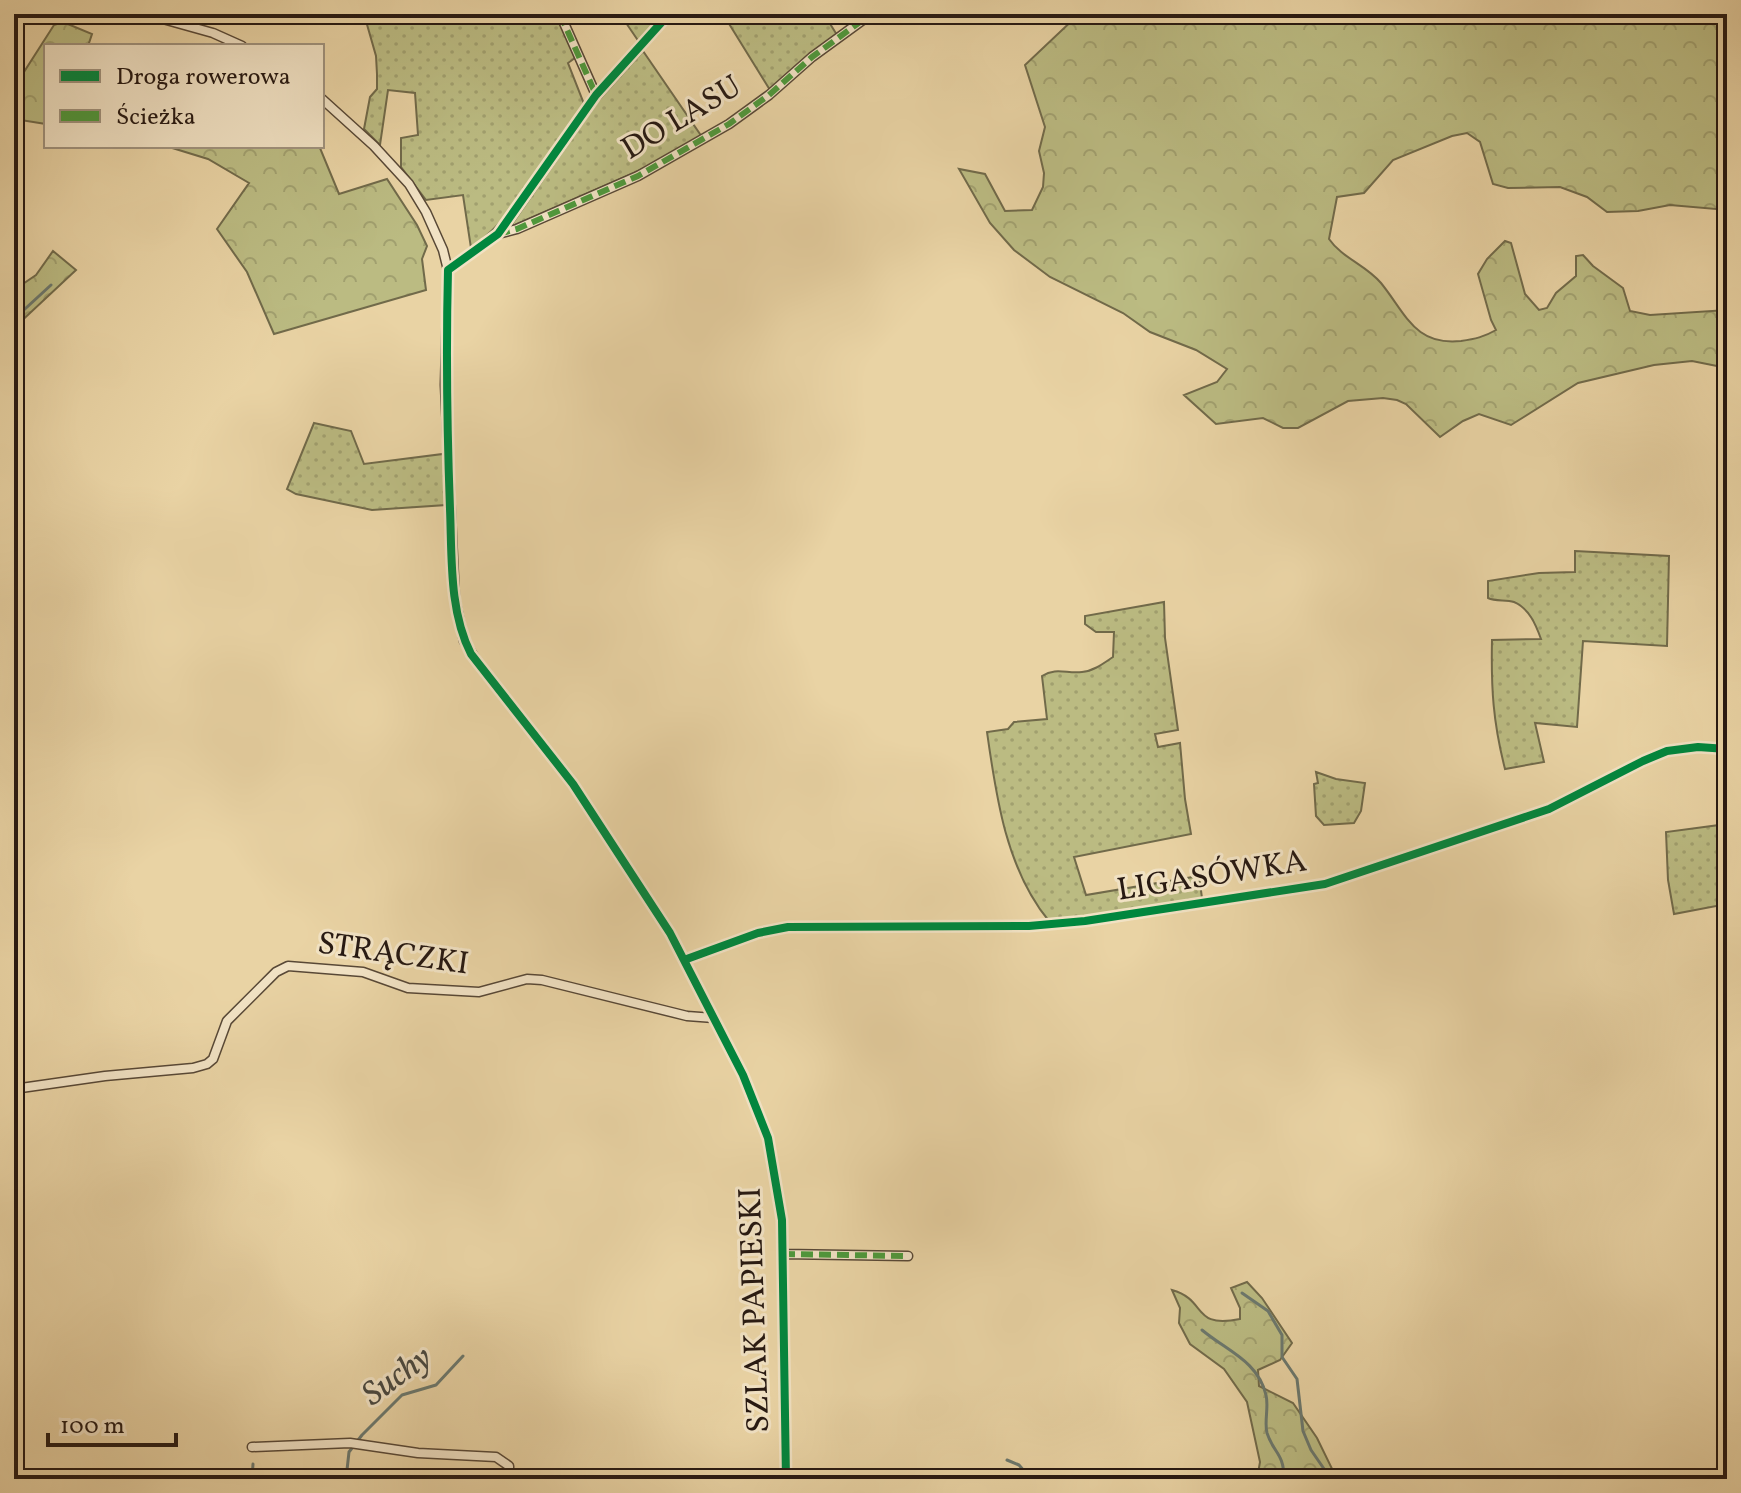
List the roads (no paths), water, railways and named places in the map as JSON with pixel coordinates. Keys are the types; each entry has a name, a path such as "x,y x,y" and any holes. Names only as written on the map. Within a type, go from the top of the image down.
{"street":[{"path":"145,14 213,33 238,44"},
{"path":"560,14 596,95"},
{"path":"448,270 498,234 596,95 669,14"},
{"name":"DO LASU","path":"498,234 517,229 638,176 686,150 759,102 812,57 871,14"},
{"name":"SZLAK PAPIESKI","path":"324,101 374,146 409,184 436,232 448,270 445,385 455,599 464,641 480,666 573,784 636,878 684,960 743,1075 768,1138 782,1220 786,1479"},
{"name":"LIGASÓWKA","path":"684,960 758,933 788,927 1029,926 1085,921 1325,884 1549,809 1667,751 1698,747 1727,749"},
{"name":"STRĄCZKI","path":"14,1089 207,1064 213,1059 227,1021 276,972 288,966 363,972 408,988 479,992 527,979 542,980 687,1016 714,1018"},
{"path":"783,1254 908,1256"},
{"path":"252,1447 350,1443 444,1455 496,1457 509,1466 509,1479"}],"waterway":[{"path":"14,319 51,285"},
{"path":"1242,1293 1268,1311 1282,1335 1282,1357 1297,1379 1303,1431 1311,1450 1331,1479"},
{"path":"1202,1330 1249,1365 1262,1383 1267,1400 1267,1433 1280,1459 1284,1479"},
{"name":"Suchy","path":"346,1479 349,1452 362,1435 402,1395 436,1385 463,1356"},
{"path":"1007,1460 1019,1465 1031,1479"},
{"path":"252,1479 253,1464"}]}
